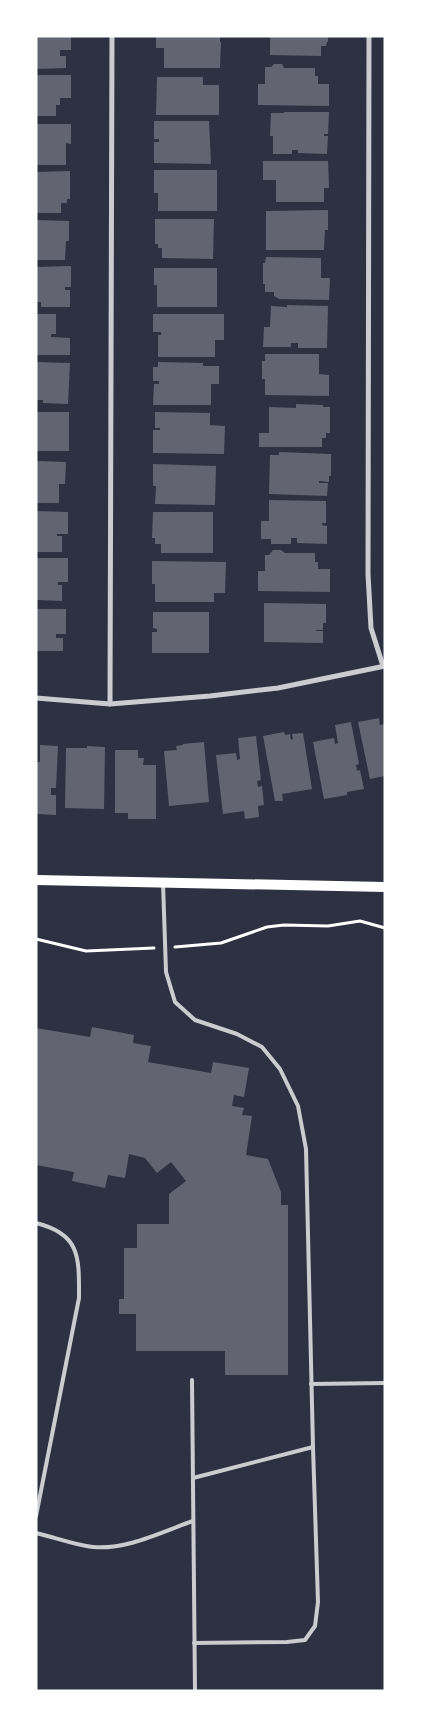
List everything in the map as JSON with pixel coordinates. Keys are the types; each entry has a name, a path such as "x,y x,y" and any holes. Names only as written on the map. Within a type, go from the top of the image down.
{"main road":[{"path":"36,880 385,886"}],"street":[{"path":"110,704 112,36"},
{"path":"36,698 110,704 210,696 278,688 384,666 371,628 368,574 370,36"}],"lane":[{"path":"163,883 166,972 175,1002 195,1020 237,1034 262,1047 280,1069 298,1106 306,1149 318,1602 314,1626 305,1640 288,1642 194,1643"},
{"path":"36,1223 49,1226 64,1234 75,1251 79,1274 79,1298 36,1516"},
{"path":"192,1380 195,1691"},
{"path":"311,1384 385,1383"},
{"path":"193,1478 313,1447"},
{"path":"36,1533 91,1546 110,1547 125,1545 193,1521"}],"path":[{"path":"36,939 86,950 165,948 221,943 268,927 284,925 328,926 360,921 385,928"}],"building":[{"path":"36,36 71,36 71,50 60,50 60,56 66,56 66,68 36,69"},
{"path":"156,36 220,36 220,68 164,68 164,48 156,48"},
{"path":"270,36 328,36 328,42 326,46 321,46 321,56 270,55"},
{"path":"274,64 282,64 284,68 315,68 318,84 329,84 329,106 258,105 258,84 265,84 265,67 271,67"},
{"path":"36,75 71,75 71,98 60,98 60,105 56,105 56,116 36,116"},
{"path":"157,77 203,77 203,85 219,85 219,115 156,115"},
{"path":"329,112 328,134 324,134 324,136 328,136 327,154 298,153 298,150 292,150 292,154 273,154 273,136 270,136 271,113"},
{"path":"154,121 209,121 211,164 154,163 154,142 159,142 159,139 154,139"},
{"path":"36,124 71,124 71,144 66,143 66,165 36,165"},
{"path":"263,161 328,161 329,188 324,188 324,202 276,202 276,180 263,180"},
{"path":"154,170 217,170 217,211 158,211 158,193 154,193"},
{"path":"70,171 70,199 67,199 67,203 61,203 61,213 36,213 36,172"},
{"path":"328,210 328,230 325,230 324,250 266,250 266,211"},
{"path":"155,219 214,219 213,259 162,258 162,248 158,248 158,244 155,244"},
{"path":"36,220 69,221 69,241 66,241 65,260 36,260"},
{"path":"266,257 321,258 321,278 330,278 329,300 279,299 274,296 274,292 265,292 263,263 265,263"},
{"path":"71,266 71,287 65,287 65,290 70,290 70,307 41,307 41,302 36,302 36,267"},
{"path":"154,268 217,268 217,307 157,307 157,285 154,285"},
{"path":"287,305 328,306 327,348 298,348 298,343 291,343 291,347 263,347 264,327 270,327 271,306 287,307"},
{"path":"36,314 56,314 56,334 51,334 51,337 70,338 70,355 36,355"},
{"path":"153,314 224,314 224,340 215,340 215,357 158,357 158,335 161,335 161,332 153,332"},
{"path":"265,354 319,354 319,374 329,375 329,396 265,395 265,379 262,379 262,361 265,361"},
{"path":"36,362 70,363 68,404 43,403 43,400 36,400"},
{"path":"158,362 203,363 203,366 219,366 219,384 211,384 211,405 153,405 154,384 159,384 159,381 153,381 153,367 158,367"},
{"path":"296,404 330,407 330,433 326,433 326,438 322,438 322,447 259,447 259,433 269,433 269,407 296,408"},
{"path":"36,412 69,412 69,451 36,451"},
{"path":"155,412 210,413 210,425 225,426 224,454 153,453 153,430 160,430 160,428 155,428"},
{"path":"279,452 331,454 331,476 329,476 329,482 319,481 319,483 328,483 327,496 269,494 270,455 279,455"},
{"path":"36,461 66,462 65,484 59,484 59,503 36,503"},
{"path":"153,464 216,466 215,505 155,504 156,486 153,486"},
{"path":"269,500 326,501 326,523 322,523 322,525 327,526 327,544 297,543 297,538 291,538 291,544 271,544 271,539 261,539 261,521 269,521"},
{"path":"36,511 68,512 68,534 57,534 57,536 62,536 62,552 36,552"},
{"path":"153,512 213,512 213,553 161,553 161,544 155,544 155,538 152,538"},
{"path":"273,550 281,550 285,553 315,553 315,562 318,562 318,569 330,569 330,592 258,591 258,571 265,571 265,555 269,555"},
{"path":"36,558 68,558 68,582 58,582 58,585 62,585 62,601 36,600"},
{"path":"152,561 226,562 225,593 214,593 214,602 155,602 155,584 152,584"},
{"path":"264,603 326,604 326,623 323,623 323,630 316,630 323,631 323,643 264,642"},
{"path":"36,609 66,609 66,634 56,634 56,638 63,638 63,651 36,651"},
{"path":"153,612 209,612 209,653 152,653 152,632 157,632 157,629 153,628"},
{"path":"379,718 380,725 385,724 385,776 370,779 358,722"},
{"path":"351,722 359,764 356,765 357,771 360,770 364,789 347,792 347,795 324,799 313,742 334,738 335,744 338,743 335,725"},
{"path":"284,732 285,735 290,734 291,740 293,739 292,734 303,733 312,789 282,794 283,801 275,801 263,736"},
{"path":"256,736 261,780 257,781 258,787 262,786 264,805 258,806 259,817 245,819 244,811 223,814 216,755 236,753 237,760 240,759 238,738"},
{"path":"204,742 209,802 169,806 164,751 177,750 176,746 183,744"},
{"path":"40,745 58,746 56,788 51,788 51,795 56,795 56,815 36,814 36,762 40,762"},
{"path":"87,746 105,747 104,809 65,808 66,748 87,748"},
{"path":"115,750 138,750 138,758 144,758 143,765 156,765 156,819 128,819 128,813 115,813"},
{"path":"92,1027 134,1035 133,1043 151,1046 148,1062 211,1073 213,1062 249,1068 244,1097 234,1095 232,1106 244,1108 242,1115 252,1116 246,1155 268,1159 281,1192 281,1205 288,1205 288,1375 225,1375 225,1351 136,1351 136,1314 119,1314 119,1299 124,1299 124,1248 137,1248 137,1224 169,1224 169,1194 186,1181 171,1162 157,1173 145,1158 129,1154 125,1178 108,1175 105,1188 72,1181 74,1172 36,1165 36,1028 90,1037"}]}
